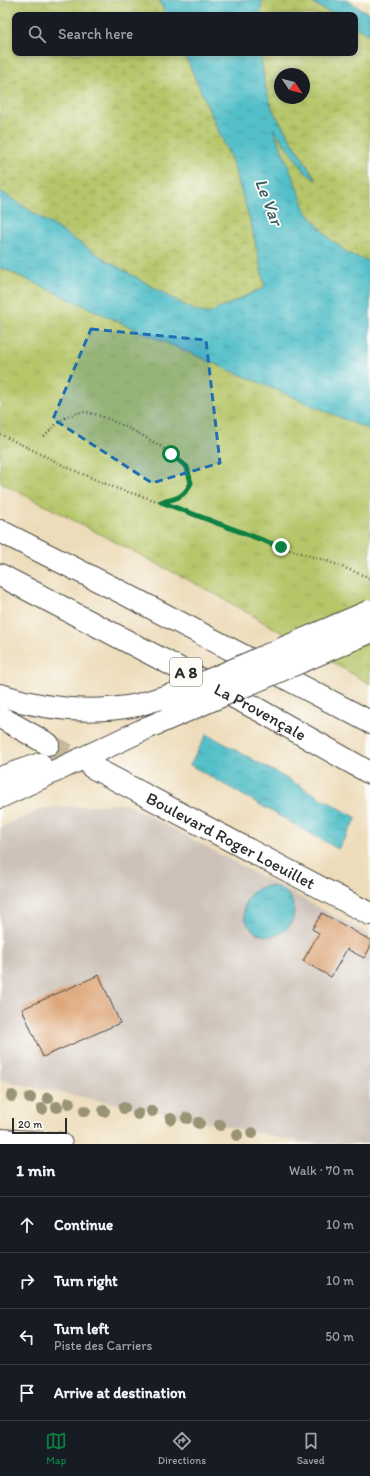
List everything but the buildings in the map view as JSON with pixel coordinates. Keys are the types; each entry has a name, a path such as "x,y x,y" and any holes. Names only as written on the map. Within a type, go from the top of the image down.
{"main road":[{"name":"A 8","path":"0,531 125,594 370,722"},
{"name":"La Provençale","path":"0,575 259,710 370,773"},
{"path":"0,695 38,705 69,710 116,709 138,705 204,683 370,611"},
{"path":"0,797 149,727 370,632"},
{"path":"0,717 48,744"},
{"path":"0,778 149,727"},
{"name":"Boulevard Roger Loeuillet","path":"92,767 370,914"},
{"path":"0,1140 61,1144"}],"path":[{"path":"44,437 63,418 84,412 124,425 171,454 187,467 191,483 186,494 177,500 161,502"},
{"path":"0,434 73,470 118,489 161,502 269,543 330,562 370,578"}],"highlighted area":[{"path":"91,329 206,340 220,463 152,483 53,419"}],"shaded area":[{"path":"127,804 370,935 370,1144 310,1144 0,1080 0,828 43,808"}],"green space":[{"path":"0,0 159,0 165,12 12,12 12,56 185,56 232,161 252,227 265,287 208,314 193,310 109,262 0,191"},
{"path":"262,0 307,0 329,12 260,12"},
{"path":"358,29 370,35 370,262 349,254 330,239 307,213 272,126 306,173 316,179 273,111 265,86 260,56 358,56"},
{"path":"0,267 148,335 370,430 370,684 217,595 0,482"}],"water":[{"path":"159,0 262,0 260,12 165,12"},
{"path":"307,0 346,0 370,14 370,35 358,29 358,12 329,12"},
{"name":"Le Var","path":"185,56 260,56 265,86 273,111 316,180 306,173 273,128 307,213 330,239 349,254 370,262 370,430 148,335 0,267 0,191 109,262 193,310 208,314 265,287 252,227 232,161"},
{"path":"207,734 357,818 338,849 190,765"},
{"path":"269,886 278,888 287,893 292,902 294,911 292,920 287,929 278,934 269,936 260,934 251,929 246,920 244,911 246,902 251,893 260,888"}],"tunnel":[{"path":"48,744 92,767"}],"route":[{"path":"171,454 187,467 191,483 186,494 177,500 161,502 281,547"}]}
